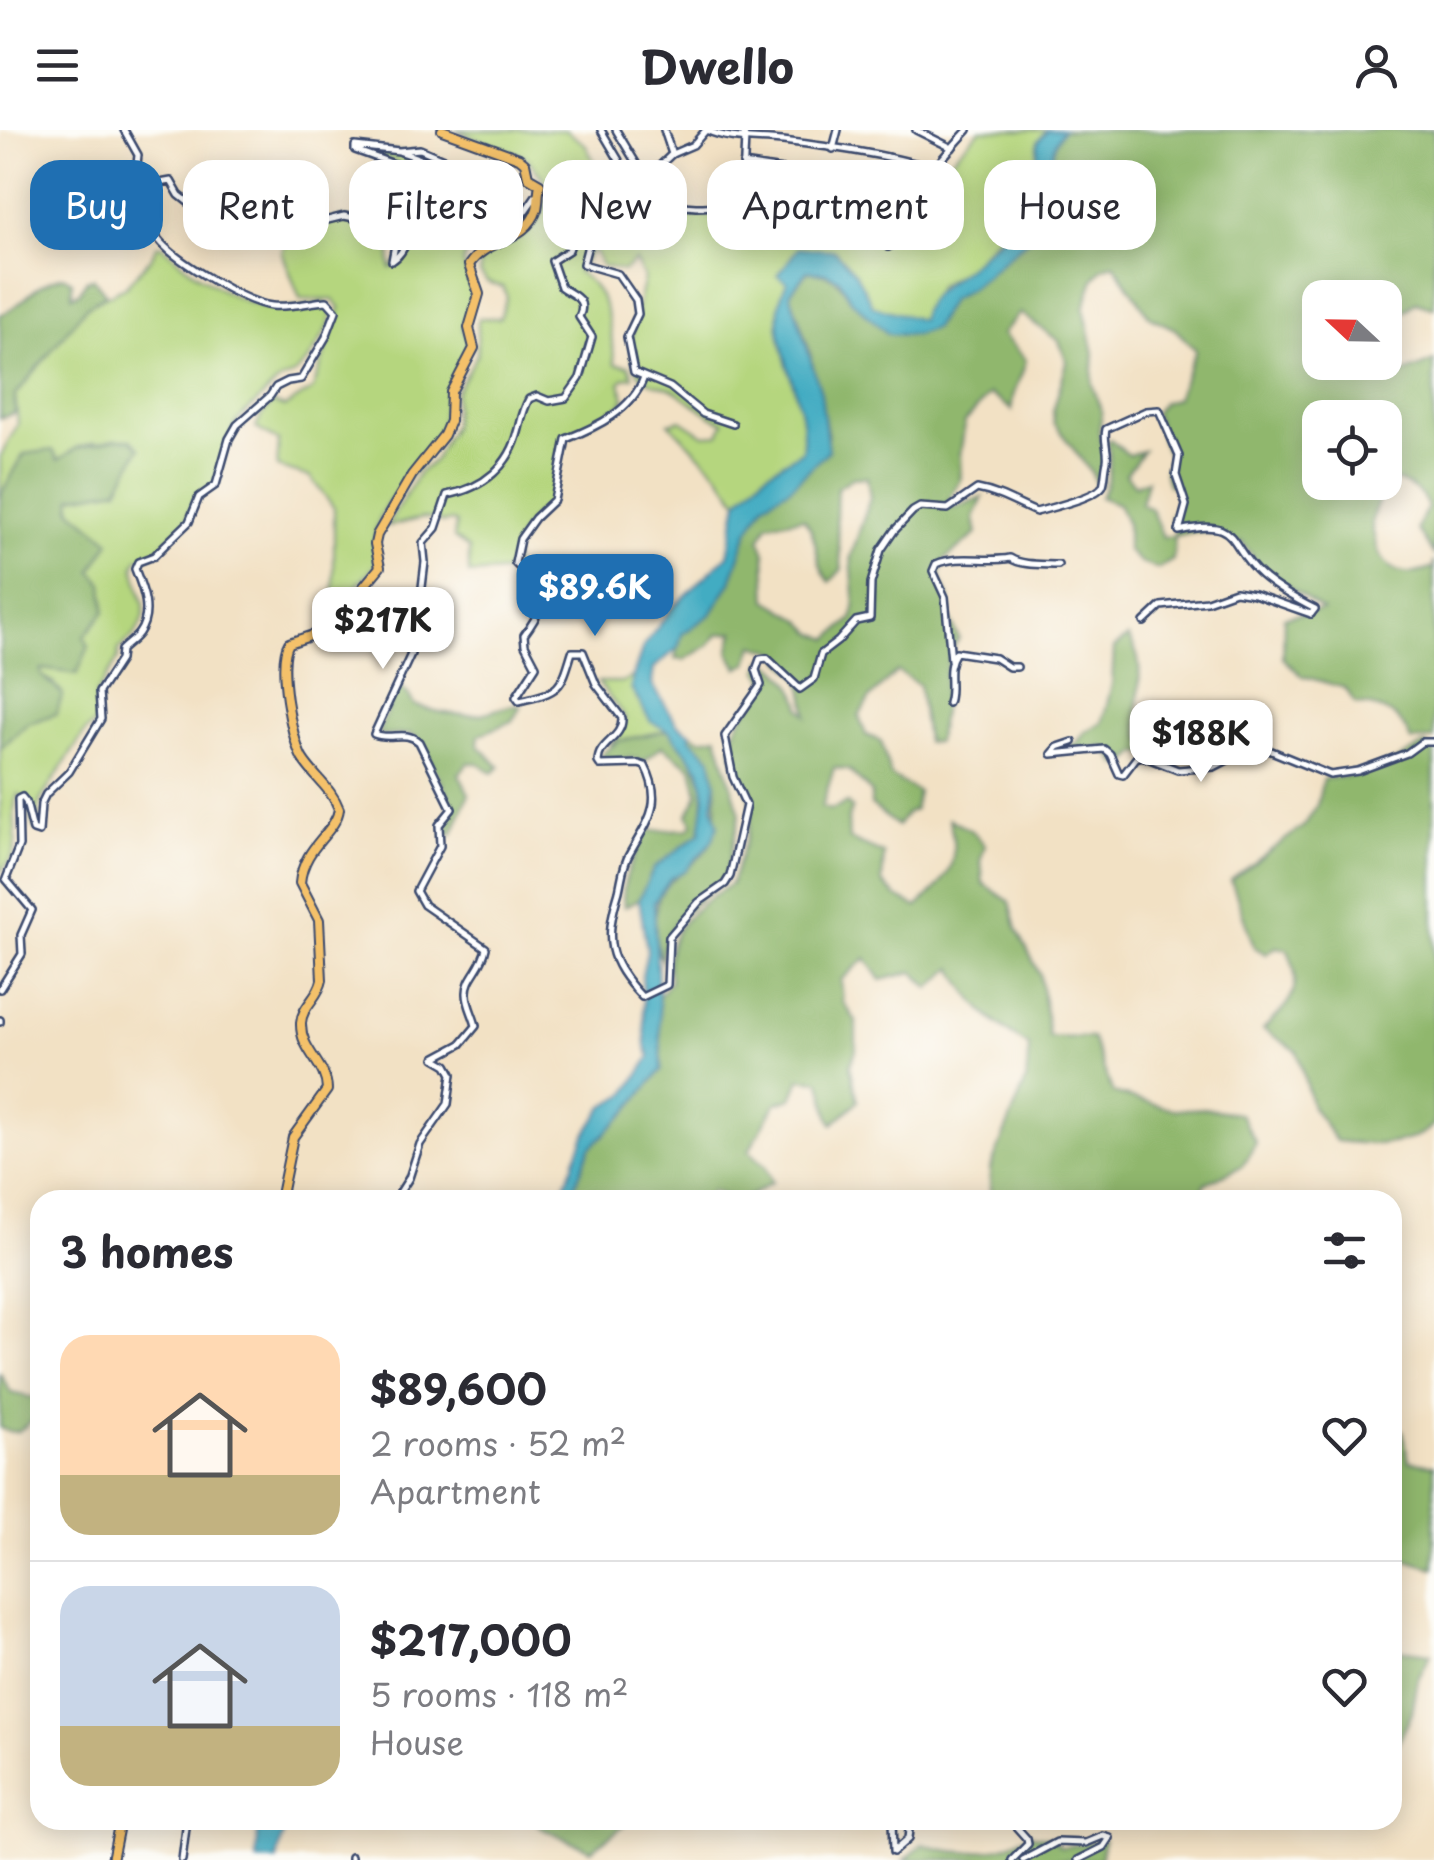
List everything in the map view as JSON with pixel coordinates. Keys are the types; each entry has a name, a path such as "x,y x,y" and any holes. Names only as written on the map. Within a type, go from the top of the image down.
{"main road":[{"path":"282,1190 293,1137 327,1090 325,1074 308,1052 300,1028 302,1013 320,990 322,980 319,920 300,883 304,863 334,823 339,808 295,742 286,688 285,648 289,642 328,630 380,568 377,535 412,475 444,435 450,421 451,392 474,348 469,328 479,294 469,265 482,251 526,228 536,212 540,184 528,177 520,158 442,130"},
{"path":"112,1860 118,1830"}],"street":[{"path":"124,130 137,160"},
{"path":"602,130 620,160"},
{"path":"616,130 633,160"},
{"path":"664,130 672,154"},
{"path":"666,160 693,146 706,130 724,138 743,134 886,160"},
{"path":"833,150 838,130"},
{"path":"916,130 952,148"},
{"path":"941,160 968,130"},
{"path":"743,134 743,160"},
{"path":"163,181 168,180 185,200 202,210 230,219 250,216 280,228 310,227 344,216 381,224 394,232 392,262 400,257 417,226 444,208 440,195 416,175 355,150 358,145 399,151 420,149 454,166 496,165 506,169 517,180 523,214 538,191"},
{"path":"399,151 419,160"},
{"path":"0,989 22,954 20,935 32,910 6,879 19,846 18,799 22,797 26,802 32,830 38,832 41,804 92,738 101,719 99,692 120,660 121,650 138,636 146,619 144,594 135,569 138,562 154,556 189,522 198,498 216,485 237,425 276,387 301,379 326,337 336,311 327,301 286,306 257,303 189,267 163,243"},
{"path":"401,1190 420,1144 448,1104 452,1074 435,1058 461,1044 476,1026 467,995 468,984 483,964 486,948 424,905 416,891 440,846 438,825 452,810 419,742 409,735 383,738 374,734 411,654 408,643 389,633 387,626 420,604 426,562 423,543 436,528 443,499 484,482 500,469 529,399 566,398 580,378 592,337 580,318 582,307 577,294 561,286 552,261 568,250"},
{"path":"587,250 583,264 618,274 636,300 638,314 627,336 631,366 644,377 670,387 703,414 732,424"},
{"path":"644,377 639,390 609,418 582,435 566,439 554,500 520,540 515,563 538,584 540,595 540,614 524,635 536,666 516,697 520,701 530,699 559,688 565,681 572,652 583,652 596,684 622,718 619,732 601,748 598,762 639,764 645,766 650,776 654,807 646,831 627,859 609,932 616,966 642,997 666,985 669,936 698,902 725,884 730,876 746,805 733,777 725,736 762,685 756,670 760,659 775,662 800,689 814,679 821,654 856,621 870,618 871,582 882,550 912,511 920,507 948,509 977,488 1011,498 1018,506 1036,512 1073,503 1101,490 1104,484 1106,429 1146,410 1159,410 1179,456 1176,475 1186,505 1178,530 1197,526 1228,532 1258,573 1315,610 1311,614 1302,612 1235,591 1208,601 1161,606 1144,622"},
{"path":"951,660 945,598 932,571 936,564 982,557 999,561 1010,558 1025,565 1058,564"},
{"path":"948,704 952,688 948,675 954,653 995,658 1016,667"},
{"path":"1073,742 1058,747 1052,754 1104,750 1119,774 1142,756 1178,770 1214,766 1249,749 1287,755 1330,775 1358,771 1407,753 1422,742 1434,742"},
{"path":"182,1860 186,1830"},
{"path":"892,1830 893,1852 908,1840 909,1830"},
{"path":"1012,1860 1028,1844 1019,1830"},
{"path":"1024,1860 1058,1842 1110,1838 1104,1847 1078,1860"}],"green space":[{"path":"455,130 565,130 585,144 593,160 543,160 543,178 526,157"},
{"path":"980,130 1047,130 1038,141 1037,160 984,160 985,250 970,266 938,286 920,321 873,306 855,273 800,250 964,250 964,160 950,160"},
{"path":"1063,130 1434,130 1434,308 1416,302 1402,313 1402,280 1302,280 1302,380 1402,380 1402,374 1434,361 1434,555 1417,529 1428,507 1419,493 1402,483 1402,400 1302,400 1302,500 1380,500 1372,523 1377,547 1387,564 1411,573 1433,568 1434,561 1434,739 1411,741 1397,718 1375,707 1356,704 1345,688 1302,676 1283,658 1284,617 1322,610 1261,567 1242,542 1235,544 1207,532 1175,536 1173,560 1158,569 1140,563 1127,550 1127,524 1118,504 1100,497 1109,471 1107,442 1110,440 1129,455 1143,451 1126,474 1135,485 1147,480 1141,504 1151,509 1163,537 1174,536 1175,526 1170,517 1176,510 1177,499 1164,471 1170,456 1154,413 1162,403 1176,398 1196,350 1175,329 1150,317 1114,264 1102,268 1094,279 1084,308 1094,353 1092,384 1102,413 1101,485 1097,486 1054,423 1053,411 1067,362 1059,341 1020,313 1002,334 1026,360 1012,410 990,394 965,422 961,478 948,502 954,508 983,497 974,518 977,534 944,560 940,577 949,598 948,615 959,638 948,662 936,742 926,742 919,685 897,671 870,698 859,716 866,735 881,741 891,776 918,792 914,810 897,826 871,805 871,792 849,770 834,768 822,807 831,810 847,803 852,809 849,839 884,854 882,882 897,897 917,907 950,869 954,848 949,819 972,831 985,845 981,859 983,883 1010,902 1017,929 1040,975 1049,1037 1092,1038 1113,1093 1176,1110 1204,1108 1240,1114 1256,1143 1242,1166 1204,1184 1203,1190 990,1190 990,1169 1026,1081 1029,1046 985,1013 953,968 930,988 914,972 881,980 866,958 841,980 843,1002 856,1021 856,1050 850,1065 858,1101 833,1124 820,1081 800,1079 792,1098 776,1103 749,1151 765,1166 772,1182 760,1190 573,1190 590,1148 626,1113 662,1069 658,997 670,981 668,964 675,935 692,912 731,884 752,811 750,797 737,772 732,745 738,724 767,683 759,670 763,660 788,680 807,715 800,681 777,652 754,645 748,663 738,668 729,652 734,632 718,634 708,646 684,660 675,659 682,634 711,614 731,582 748,531 765,502 791,487 828,436 810,352 790,293 808,271 823,274 834,278 850,299 934,328 950,300 972,287 1015,250 1156,250 1156,160 1052,160","holes":["867,477 870,498 851,557 855,608 852,619 829,639 767,600 765,553 760,540 768,524 803,518 830,582 842,569 837,488 852,478"]},
{"path":"358,148 436,160 389,160"},
{"path":"543,208 543,250 592,250 577,272 602,300 615,364 629,366 633,377 620,383 625,398 620,406 561,441 550,502 528,523 517,541 517,571 469,574 469,549 454,538 456,523 423,518 387,526 419,473 434,461 453,425 455,393 477,355 478,318 500,318 507,297 503,287 487,282 480,273 480,258 495,250 523,250 523,235"},
{"path":"687,214 707,216 707,250 797,250 779,274 788,281 780,302 779,323 781,344 800,408 802,451 765,474 738,501 719,474 669,423 681,420 704,435 719,434 724,422 638,373 631,348 644,277 635,261 624,271 602,266 594,250 687,250"},
{"path":"343,217 349,219 349,250 390,250 391,268 405,250 468,250 462,263 475,291 462,328 470,345 447,393 438,438 382,513 374,545 376,564 334,612 334,508 310,477 277,467 279,441 256,428 273,403 285,407 313,389 340,308 333,300 300,299 282,252 329,250 329,221"},
{"path":"163,246 200,276 247,302 277,308 324,303 330,307 328,328 309,360 296,373 278,382 233,428 214,485 194,498 186,522 155,553 138,559 134,566 144,617 135,635 119,649 118,659 96,694 96,723 85,732 40,801 37,829 26,799 18,794 13,854 0,871 0,749 28,723 42,719 54,683 41,675 41,668 83,637 92,572 71,509 72,497 118,489 95,442 58,461 0,506 0,457 18,424 15,396 86,307 126,286 154,250 163,250"},
{"path":"63,276 72,281 72,296 93,278 106,294 86,307 15,396 15,413 0,418 0,315 43,284"},
{"path":"131,439 140,448 118,489 72,497 71,509 110,541 92,571 103,584 105,611 84,637 89,646 77,674 41,669 41,675 63,694 56,714 28,723 0,749 2,492 24,454 53,450 58,460 77,448"},
{"path":"1128,637 1140,674 1138,713 1142,739 1162,747 1167,761 1157,755 1138,753 1125,764 1117,764 1106,747 1058,751 1077,743 1085,732 1102,723 1112,684 1114,648"},
{"path":"633,676 635,693 643,708 669,730 609,745 619,736 626,719 598,682 624,682"},
{"path":"398,686 414,705 447,713 480,714 521,706 512,721 479,735 478,745 500,767 493,773 478,763 468,763 459,774 469,794 452,835 445,833 454,806 419,739 411,734 381,736 379,731"},
{"path":"669,730 701,777 704,802 700,833 654,868 639,899 624,907 626,877 647,831 688,829 693,824 688,814 698,794 692,768 662,746 645,761 629,758 603,762 602,754 618,741"},
{"path":"691,733 700,739 717,736 740,814 725,878 675,922 668,933 662,961 655,928 661,894 705,851 715,829 715,780 690,738"},
{"path":"1425,744 1434,752 1434,1126 1399,1142 1336,1141 1312,1107 1297,1051 1263,1029 1293,994 1295,974 1287,949 1276,947 1266,954 1254,947 1231,880 1305,825 1317,805 1323,779 1387,766"},
{"path":"0,1373 11,1393 30,1397 30,1422 13,1432 0,1428"},
{"path":"1402,1432 1409,1461 1434,1465 1434,1568 1402,1559"},
{"path":"1402,1650 1431,1654 1418,1679 1412,1713 1402,1735"},
{"path":"545,1830 618,1830 591,1850"},
{"path":"1029,1834 1052,1838 1061,1847 1104,1840 1100,1860 905,1860 923,1844 978,1852"}],"water":[{"path":"1047,130 1063,130 1052,160 1037,160 1038,141"},
{"path":"797,250 834,250 855,273 873,306 920,320 934,294 986,250 1015,250 972,287 950,300 934,328 915,335 888,334 850,299 840,280 826,273 807,271 790,293 821,393 828,451 791,487 765,503 748,531 731,582 711,614 682,634 678,648 654,668 652,684 678,725 691,733 690,738 711,758 716,783 713,807 718,825 712,841 686,870 671,878 654,902 662,1069 626,1113 590,1148 573,1190 563,1190 584,1137 604,1106 626,1094 650,1057 642,976 647,951 639,899 654,868 700,833 705,797 700,769 669,731 651,722 631,688 633,676 643,647 671,609 728,555 738,501 765,474 802,451 800,408 779,323 787,282 778,275"},
{"path":"284,1830 277,1860 257,1860 258,1831"}]}
